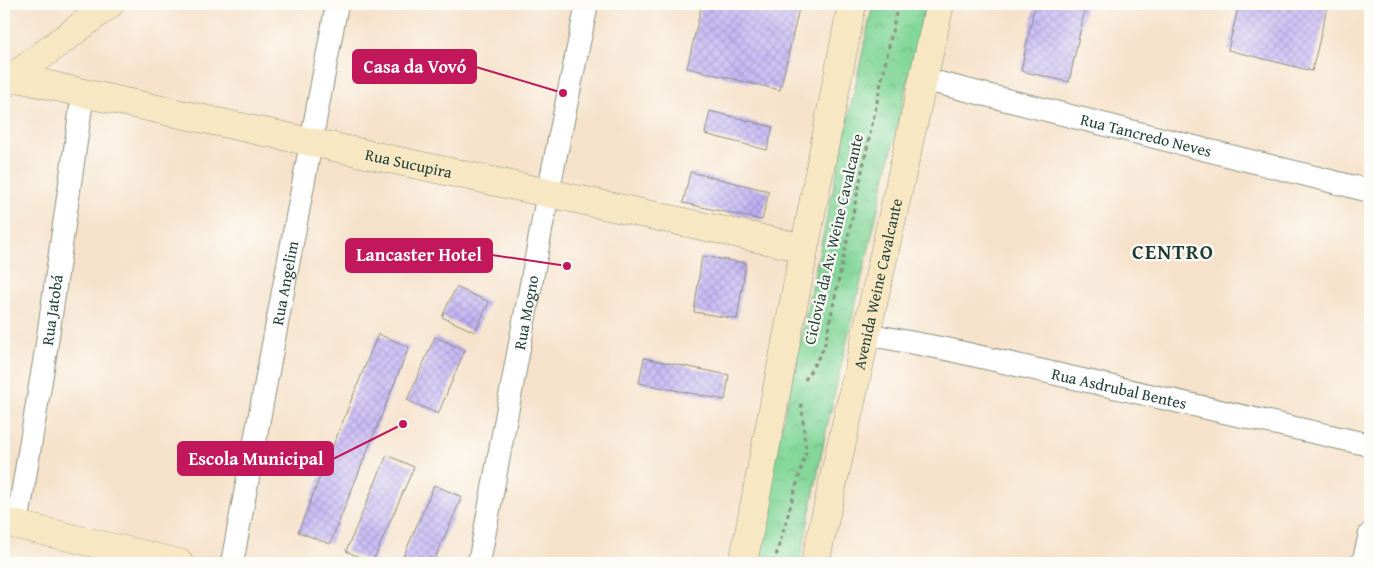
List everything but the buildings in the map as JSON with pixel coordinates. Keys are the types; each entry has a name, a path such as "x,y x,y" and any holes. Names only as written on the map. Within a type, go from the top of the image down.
{"main road":[{"path":"9,81 110,4"},
{"path":"743,563 852,4"},
{"name":"Avenida Weine Cavalcante","path":"815,563 940,4"},
{"name":"Rua Sucupira","path":"9,81 83,94 804,248"},
{"path":"10,524 178,563"}],"street":[{"name":"Rua Angelim","path":"232,563 337,4"},
{"name":"Rua Mogno","path":"479,563 548,193 587,4"},
{"name":"Rua Tancredo Neves","path":"923,79 1370,192"},
{"name":"Rua Jatobá","path":"10,524 46,350 83,94"},
{"name":"Rua Asdrubal Bentes","path":"866,334 946,349 1370,445"},
{"path":"1364,563 1370,534"}],"path":[{"name":"Ciclovia da Av. Weine Cavalcante","path":"800,388 824,348 898,4"},
{"path":"774,563 806,452 801,397"}],"green space":[{"path":"873,4 926,4 827,426 800,563 752,563"}],"place":[{"name":"Casa da Vovó","path":"563,93"},
{"name":"Lancaster Hotel","path":"567,266"},
{"name":"Escola Municipal","path":"403,424"}],"district":[{"name":"CENTRO","path":"1173,252"}]}
